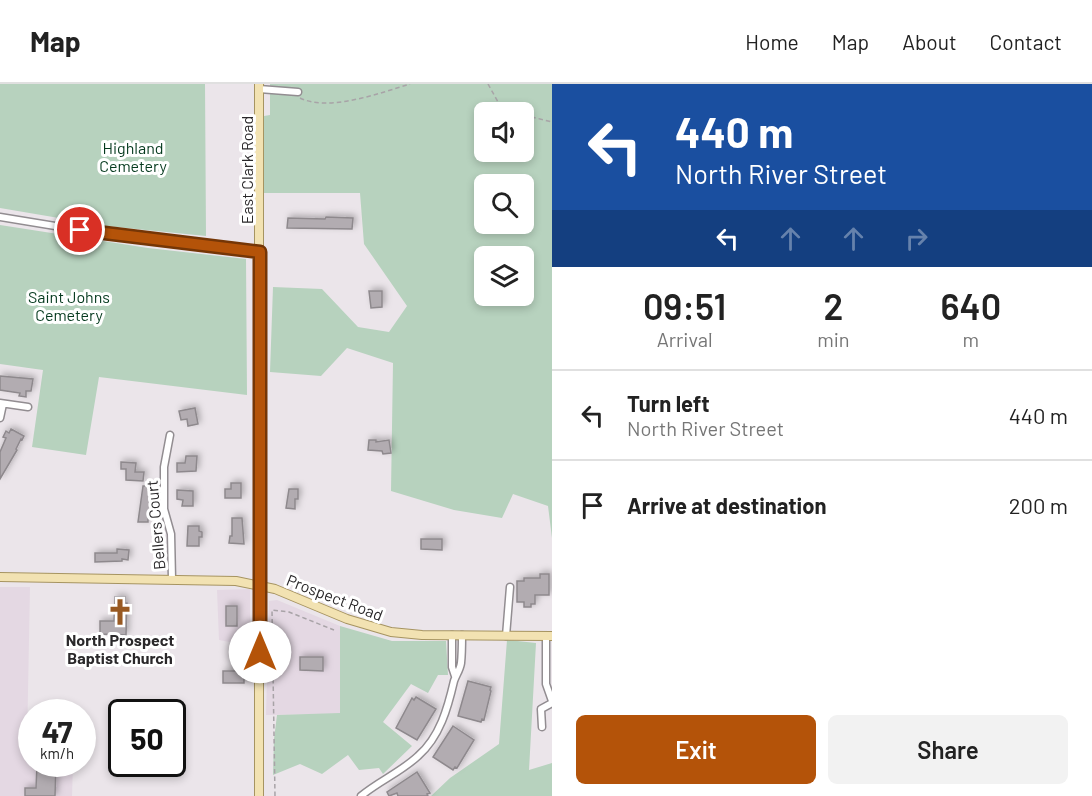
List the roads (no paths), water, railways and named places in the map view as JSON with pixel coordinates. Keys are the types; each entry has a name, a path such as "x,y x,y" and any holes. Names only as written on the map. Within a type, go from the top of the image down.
{"main road":[{"name":"East Clark Road","path":"259,87 259,796"},
{"name":"Prospect Road","path":"0,577 219,579 260,584 370,627 402,633 549,636"}],"street":[{"path":"259,87 280,87 299,92"},
{"path":"0,217 110,235 260,252"},
{"path":"0,418 1,404 28,406"},
{"name":"Bellers Court","path":"170,435 164,467 164,509 171,534 172,579"},
{"path":"506,636 510,586"},
{"path":"452,635 455,678"},
{"path":"361,796 421,754 440,727 460,667 462,635"},
{"path":"542,727 542,709 552,702 546,684 549,636"}],"place":[{"name":"North Prospect Baptist Church","path":"120,612"}],"park label":[{"name":"Highland Cemetery","path":"133,156"},
{"name":"Saint Johns Cemetery","path":"69,305"}]}
